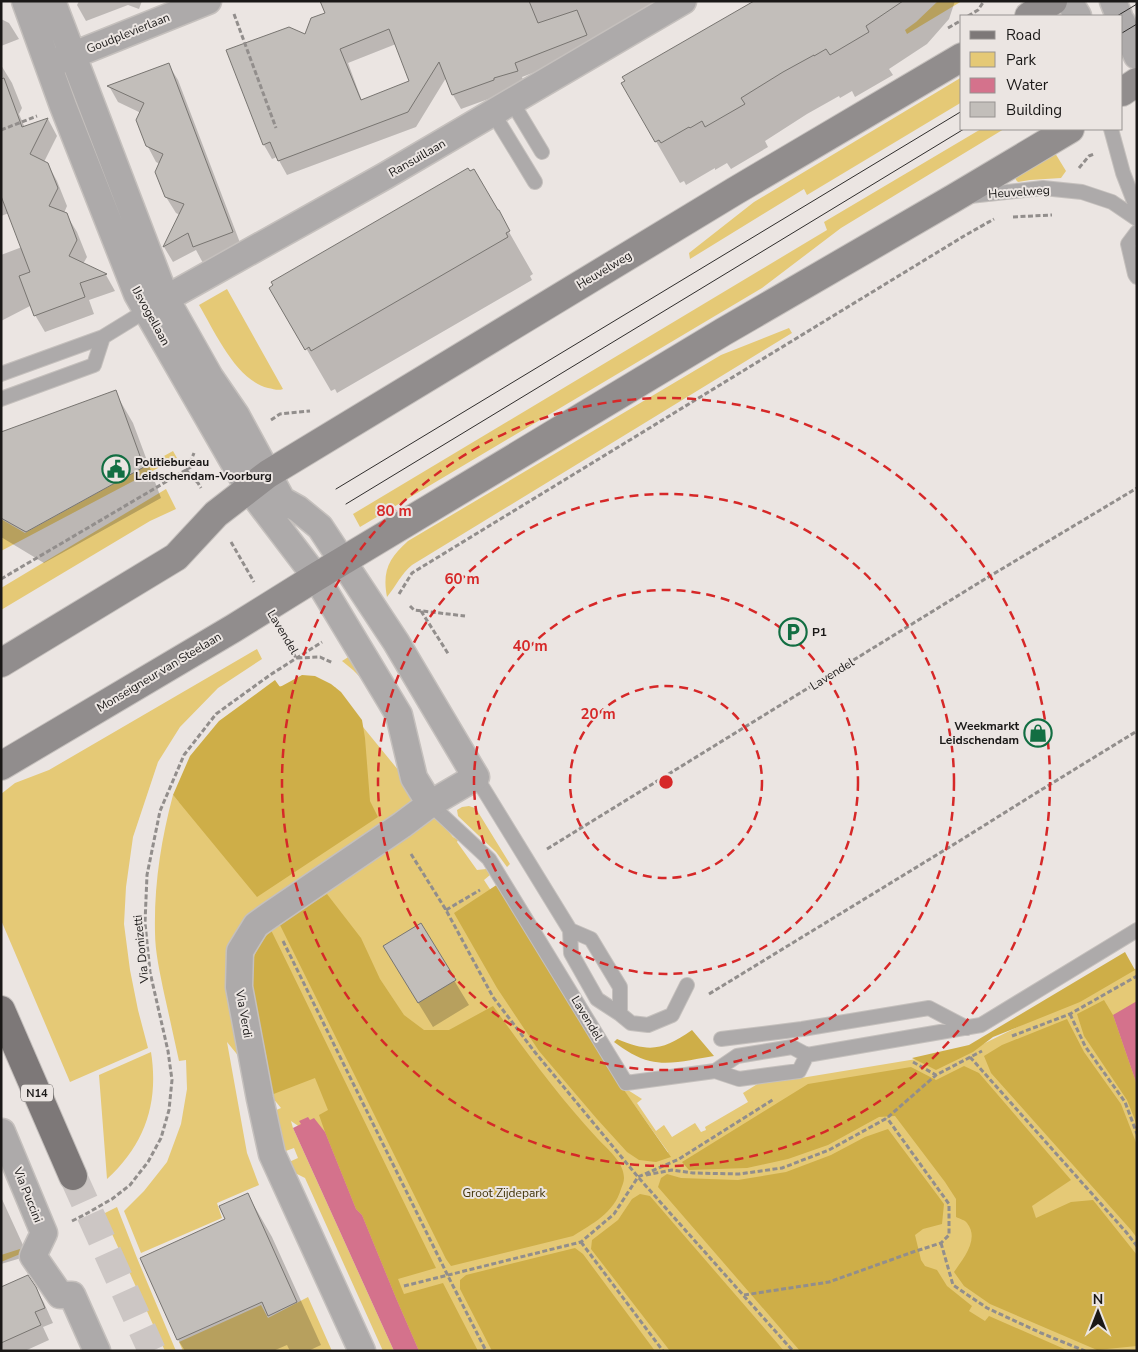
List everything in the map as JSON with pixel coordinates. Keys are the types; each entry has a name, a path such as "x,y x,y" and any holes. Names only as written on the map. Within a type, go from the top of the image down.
{"main road":[{"path":"1030,15 1053,1"},
{"name":"Heuvelweg","path":"259,481 718,202 960,58"},
{"path":"1123,91 1137,82"},
{"name":"Heuvelweg","path":"316,577 723,332 1068,130"},
{"path":"1,663 176,556 216,514 259,481"},
{"name":"Monseigneur van Steelaan","path":"1,766 316,577"},
{"name":"N14","path":"1,1010 72,1176"}],"street":[{"name":"IJsvogellaan","path":"25,1 63,106 137,294 156,304"},
{"name":"IJsvogellaan","path":"52,1 73,55 156,304 316,577"},
{"name":"Goudplevierlaan","path":"48,65 208,1"},
{"name":"Ransuillaan","path":"156,304 385,176 683,1"},
{"path":"1069,1 1077,15"},
{"path":"1113,1 1119,15"},
{"path":"1123,24 1137,56"},
{"name":"IJsvogellaan","path":"259,481 320,527 343,561"},
{"name":"Lavendel","path":"343,561 396,642 476,777"},
{"name":"Lavendel","path":"316,577 399,715 414,778 430,804"},
{"name":"Via Verdi","path":"362,1351 272,1154 239,987 240,950 256,925 430,804 476,777"},
{"name":"Via Puccini","path":"2,1132 44,1233 33,1256 60,1295 72,1295 97,1351"}],"lane":[{"path":"503,108 542,152"},
{"path":"503,108 535,182"},
{"path":"1111,130 1123,173 1137,209"},
{"name":"Heuvelweg","path":"954,198 1043,188 1062,189 1082,192 1112,202 1137,219"},
{"path":"1137,232 1128,244 1137,277"},
{"path":"1,374 104,337 156,304"},
{"path":"1,399 94,365 104,337"},
{"name":"Lavendel","path":"476,777 570,930 571,953 597,999 631,1023 648,1025 672,1015 687,985"},
{"name":"Lavendel","path":"430,804 489,858 626,1083 715,1071 739,1079 799,1071 806,1055"},
{"name":"Lavendel","path":"570,930 590,939 620,987 620,1014"},
{"name":"Lavendel","path":"715,1071 737,1056 792,1047 806,1055 981,1025 1137,930"},
{"path":"721,1039 929,1008 967,1028"}],"path":[{"path":"970,15 978,10 984,1"},
{"path":"233,10 276,128"},
{"name":"Heuvelweg","path":"1004,218 1041,216"},
{"name":"Heuvelweg","path":"375,610 397,598 412,572 964,236 995,219"},
{"name":"Lavendel","path":"1,579 186,470 198,483 296,658 320,657 332,662 337,667"},
{"name":"Lavendel","path":"527,861 985,579 1137,488"},
{"path":"399,594 404,600"},
{"path":"409,605 414,610 465,616"},
{"path":"421,610 449,655"},
{"name":"Via Donizetti","path":"44,1233 84,1215 112,1199 130,1185 148,1162 162,1138 169,1110 172,1080 168,1051 150,972 145,923 147,875 160,811 184,755 216,714 270,675"},
{"path":"705,996 1137,731"},
{"path":"402,825 404,843 446,910 493,997 534,1051 638,1177 793,1351"},
{"path":"446,910 501,877"},
{"path":"285,946 486,1351"},
{"path":"1008,1038 1070,1014 1137,976"},
{"path":"1070,1014 1085,1046 1125,1102 1137,1134"},
{"path":"638,1177 672,1170 693,1173 739,1174 782,1168 829,1150 887,1118 936,1075 985,1049"},
{"path":"970,1057 1137,1246"},
{"path":"912,1061 936,1075"},
{"path":"404,1286 581,1242 614,1214 638,1177 680,1159 778,1096"},
{"path":"744,1295 829,1282 941,1244 949,1235 949,1204 887,1118"},
{"path":"581,1242 663,1351"},
{"path":"941,1244 953,1285 987,1308 1085,1351"}],"green space":[{"path":"938,1 962,1 907,34 905,30"},
{"path":"960,78 960,103 807,195 804,189 690,259 689,253 754,202"},
{"path":"979,130 1002,130 841,228 762,288 360,527 353,514 827,230 824,222"},
{"path":"1055,153 1066,171 1061,178 1018,182 1016,180 1015,177"},
{"path":"227,289 283,389 268,388 246,375 236,365 219,341 199,305"},
{"path":"789,328 792,333 412,565 387,597 386,572 388,566 396,553 408,541 721,355"},
{"path":"173,451 177,458 1,551 1,519 25,533"},
{"path":"166,489 176,509 150,521 1,610 1,588"},
{"path":"257,649 262,659 218,688 180,727 158,762 133,837 126,887 124,924 130,970 148,1048 70,1082 1,920 1,794 15,783 49,770"},
{"path":"350,656 366,683 342,661"},
{"path":"302,675 315,676 331,684 341,692 362,720 370,801 378,817 257,897 173,795 190,756 219,721 275,680 280,687"},
{"name":"Groot Zijdepark","path":"278,686 335,687 354,716 453,837 458,840 457,842 477,870 486,869 490,875 484,880 665,1155 668,1152 620,1085 642,1099 637,1103 656,1131 664,1125 672,1137 695,1123 701,1132 706,1130 705,1127 748,1102 743,1093 759,1083 795,1079 971,1050 1137,968 1137,1351 405,1351 307,1132 291,1121 394,1351 383,1351 305,1178 293,1172 289,1162 298,1158 294,1148 283,1152 274,1111 281,1108 227,1042 247,1153 259,1185 217,1203 222,1218 141,1253 124,1211 144,1191 167,1162 181,1124 187,1089 186,1060 179,1061 159,970 155,940 157,880 173,795 179,802"},
{"path":"469,806 475,808 478,812 510,864 507,867 496,852 458,816 457,810"},
{"path":"498,884 622,1087 671,1157 656,1162 639,1160 627,1152 539,1051 497,988 454,913"},
{"path":"327,894 361,938 380,979 404,1015 424,1030 449,1030 493,1006 556,1090 618,1161 623,1172 623,1184 613,1205 602,1217 573,1236 451,1266 279,923"},
{"path":"271,930 436,1268 398,1279 404,1294 443,1283 478,1351 419,1351 362,1215 356,1209 325,1132 319,1115 328,1110 315,1078 271,1095 268,1064 251,976 255,954"},
{"path":"1125,952 1135,970 1080,1002 993,1037 973,1052 936,1070 912,1058 969,1045"},
{"path":"1104,1000 1113,1015 1137,1085 1137,1125 1127,1100 1084,1036 1077,1014"},
{"path":"1067,1019 1084,1052 1121,1104 1137,1145 1137,1238 991,1073 984,1056 1002,1045"},
{"path":"692,1030 714,1056 682,1062 658,1062 636,1056 614,1042 617,1039 648,1048 656,1047 673,1042"},
{"path":"151,1052 153,1088 146,1122 131,1152 107,1179 99,1075"},
{"path":"964,1066 979,1073 1071,1180 1032,1206 1036,1218 1071,1202 1093,1200 1137,1255 1137,1346 1097,1350 990,1304 964,1286 954,1272 969,1249 972,1236 971,1229 964,1220 956,1217 956,1199 895,1116 879,1117 828,1145 788,1159 747,1168 689,1170 682,1162 808,1084 911,1067 936,1080"},
{"path":"888,1129 944,1204 942,1224 923,1229 915,1235 921,1260 925,1266 937,1270 947,1286 972,1306 969,1311 985,1321 989,1316 1069,1351 800,1351 658,1187 661,1178 667,1174 681,1178 738,1180 786,1172 831,1155 865,1137"},
{"path":"640,1194 650,1196 784,1351 670,1351 591,1249 592,1240 618,1220 632,1199"},
{"path":"117,1207 176,1351 165,1351 103,1214"},
{"path":"23,1248 25,1252 1,1262 1,1255"},
{"path":"575,1248 583,1254 655,1351 492,1351 460,1289 460,1280 466,1275"},
{"path":"308,1297 332,1351 183,1351 179,1342 261,1305 268,1318"}],"water":[{"path":"1137,1001 1137,1085 1113,1015"},
{"path":"308,1117 310,1120 314,1118 325,1132 356,1209 362,1215 419,1351 394,1351 293,1128 301,1124 299,1121"}],"building":[{"path":"320,1 529,1 538,23 577,10 587,35 515,63 518,71 494,78 494,80 452,95 439,62 408,112 278,161 270,142 263,145 226,50 289,27 305,34 311,18 325,13","holes":["389,29 409,81 361,100 340,49"]},
{"path":"754,1 903,1 866,26 869,32 830,55 826,49 783,72 741,98 745,104 705,127 702,121 661,143 659,140 655,142 621,83 625,81 622,77"},
{"path":"169,63 233,232 193,247 188,233 163,247 184,204 165,197 155,172 163,154 146,146 136,120 144,103 107,86"},
{"path":"4,78 22,127 48,118 30,154 48,163 58,188 49,206 67,213 77,240 69,256 107,274 80,283 85,297 34,316 19,276 30,272 1,196 1,79"},
{"path":"468,168 470,171 474,169 499,210 510,231 506,233 508,237 311,351 309,347 305,350 269,288 273,285 271,282"},
{"path":"116,390 144,467 26,532 1,518 1,432"},
{"path":"421,923 456,980 418,1003 383,946"},
{"path":"248,1193 297,1302 268,1316 262,1302 177,1340 140,1258 225,1219 219,1206"},
{"path":"28,1275 36,1287 45,1308 35,1312 41,1325 1,1343 1,1287"}],"tunnel":[{"path":"73,1176 152,1351"}],"tram line":[{"path":"1119,15 1137,4"},
{"path":"1123,32 1137,24"},
{"path":"336,489 960,112"},
{"path":"346,504 962,130"}],"place":[{"name":"Politiebureau Leidschendam-Voorburg","path":"116,469"},
{"name":"P1","path":"793,632"},
{"name":"Weekmarkt Leidschendam","path":"1038,733"}]}
